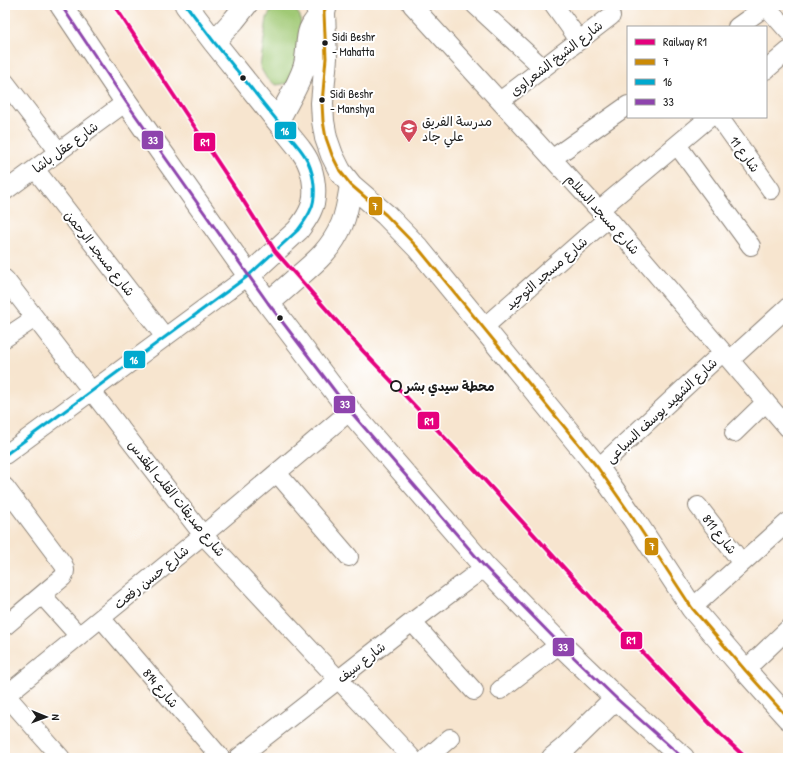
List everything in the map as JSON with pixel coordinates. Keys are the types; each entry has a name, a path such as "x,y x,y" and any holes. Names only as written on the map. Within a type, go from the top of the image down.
{"street":[{"path":"61,5 126,102 248,276 350,411 485,567 560,644 616,698 683,758"},
{"path":"5,455 248,276 298,230 312,208 314,192 313,176 308,162 300,149 186,5"},
{"path":"214,42 246,5"},
{"name":"شارع مسجد السلام","path":"412,5 604,214 788,428"},
{"path":"475,5 543,68"},
{"path":"554,5 578,40"},
{"path":"738,26 767,6 788,30"},
{"path":"278,121 304,68 309,30 312,23 318,17 321,8"},
{"path":"321,8 326,58 322,103 323,121 326,138 332,156 340,171 351,185 386,215 418,248 598,468 692,608 745,670 787,715"},
{"name":"شارع الشيخ الشعراوى","path":"500,101 611,16"},
{"path":"767,69 788,51"},
{"path":"5,82 59,152"},
{"name":"شارع عقل باشا","path":"5,191 126,102"},
{"path":"553,158 627,106"},
{"name":"شارع مسجد التوحيد","path":"483,328 677,145 709,118"},
{"name":"شارع 11","path":"719,118 771,190"},
{"path":"677,145 752,246"},
{"name":"شارع مسجد الرحمن","path":"35,169 165,337"},
{"path":"268,303 322,256 330,246 337,235 347,211 351,185"},
{"name":"شارع صديقات القلب المقدس","path":"5,279 203,535 412,758"},
{"name":"شارع الشهيد يوسف السباعى","path":"598,468 727,356 788,307"},
{"path":"5,338 35,318"},
{"path":"734,433 766,402"},
{"name":"شارع حسن رفعت","path":"5,695 203,535 350,411"},
{"path":"277,473 349,557"},
{"path":"5,487 63,564 65,569 63,577 5,626"},
{"name":"شارع 811","path":"698,506 742,563"},
{"name":"شارع 811","path":"692,608 788,522"},
{"name":"شارع سيف","path":"238,758 485,567"},
{"path":"42,595 79,636"},
{"name":"شارع 814","path":"101,618 221,758"},
{"path":"412,622 474,691"},
{"path":"745,670 788,629"},
{"path":"500,690 560,644"},
{"path":"5,695 61,758"},
{"path":"553,758 616,698"},
{"path":"427,758 450,738"}],"green space":[{"path":"274,5 292,5 300,16 303,52 289,83 276,85 267,79 260,67 267,18"}],"rail line":[{"name":"R1","path":"114,5 275,251 363,351 480,475 594,601 721,735 746,758"}],"transit line":[{"name":"33","path":"61,5 126,102 268,303 350,411 485,567 560,644 616,698 683,758"},
{"name":"16","path":"5,455 248,276 298,230 311,209 314,198 314,186 312,173 305,157 186,5"},
{"name":"7","path":"326,5 324,13 326,58 322,103 323,121 326,138 340,171 351,185 386,215 418,248 598,468 692,608 788,718"}],"place":[{"name":"Sidi Beshr - Mahatta","path":"325,43"},
{"name":"Sidi Beshr - Manshya","path":"322,100"},
{"name":"مدرسة الفريق علي جاد","path":"409,143"},
{"name":"محطة سيدي بشر","path":"396,386"}]}
